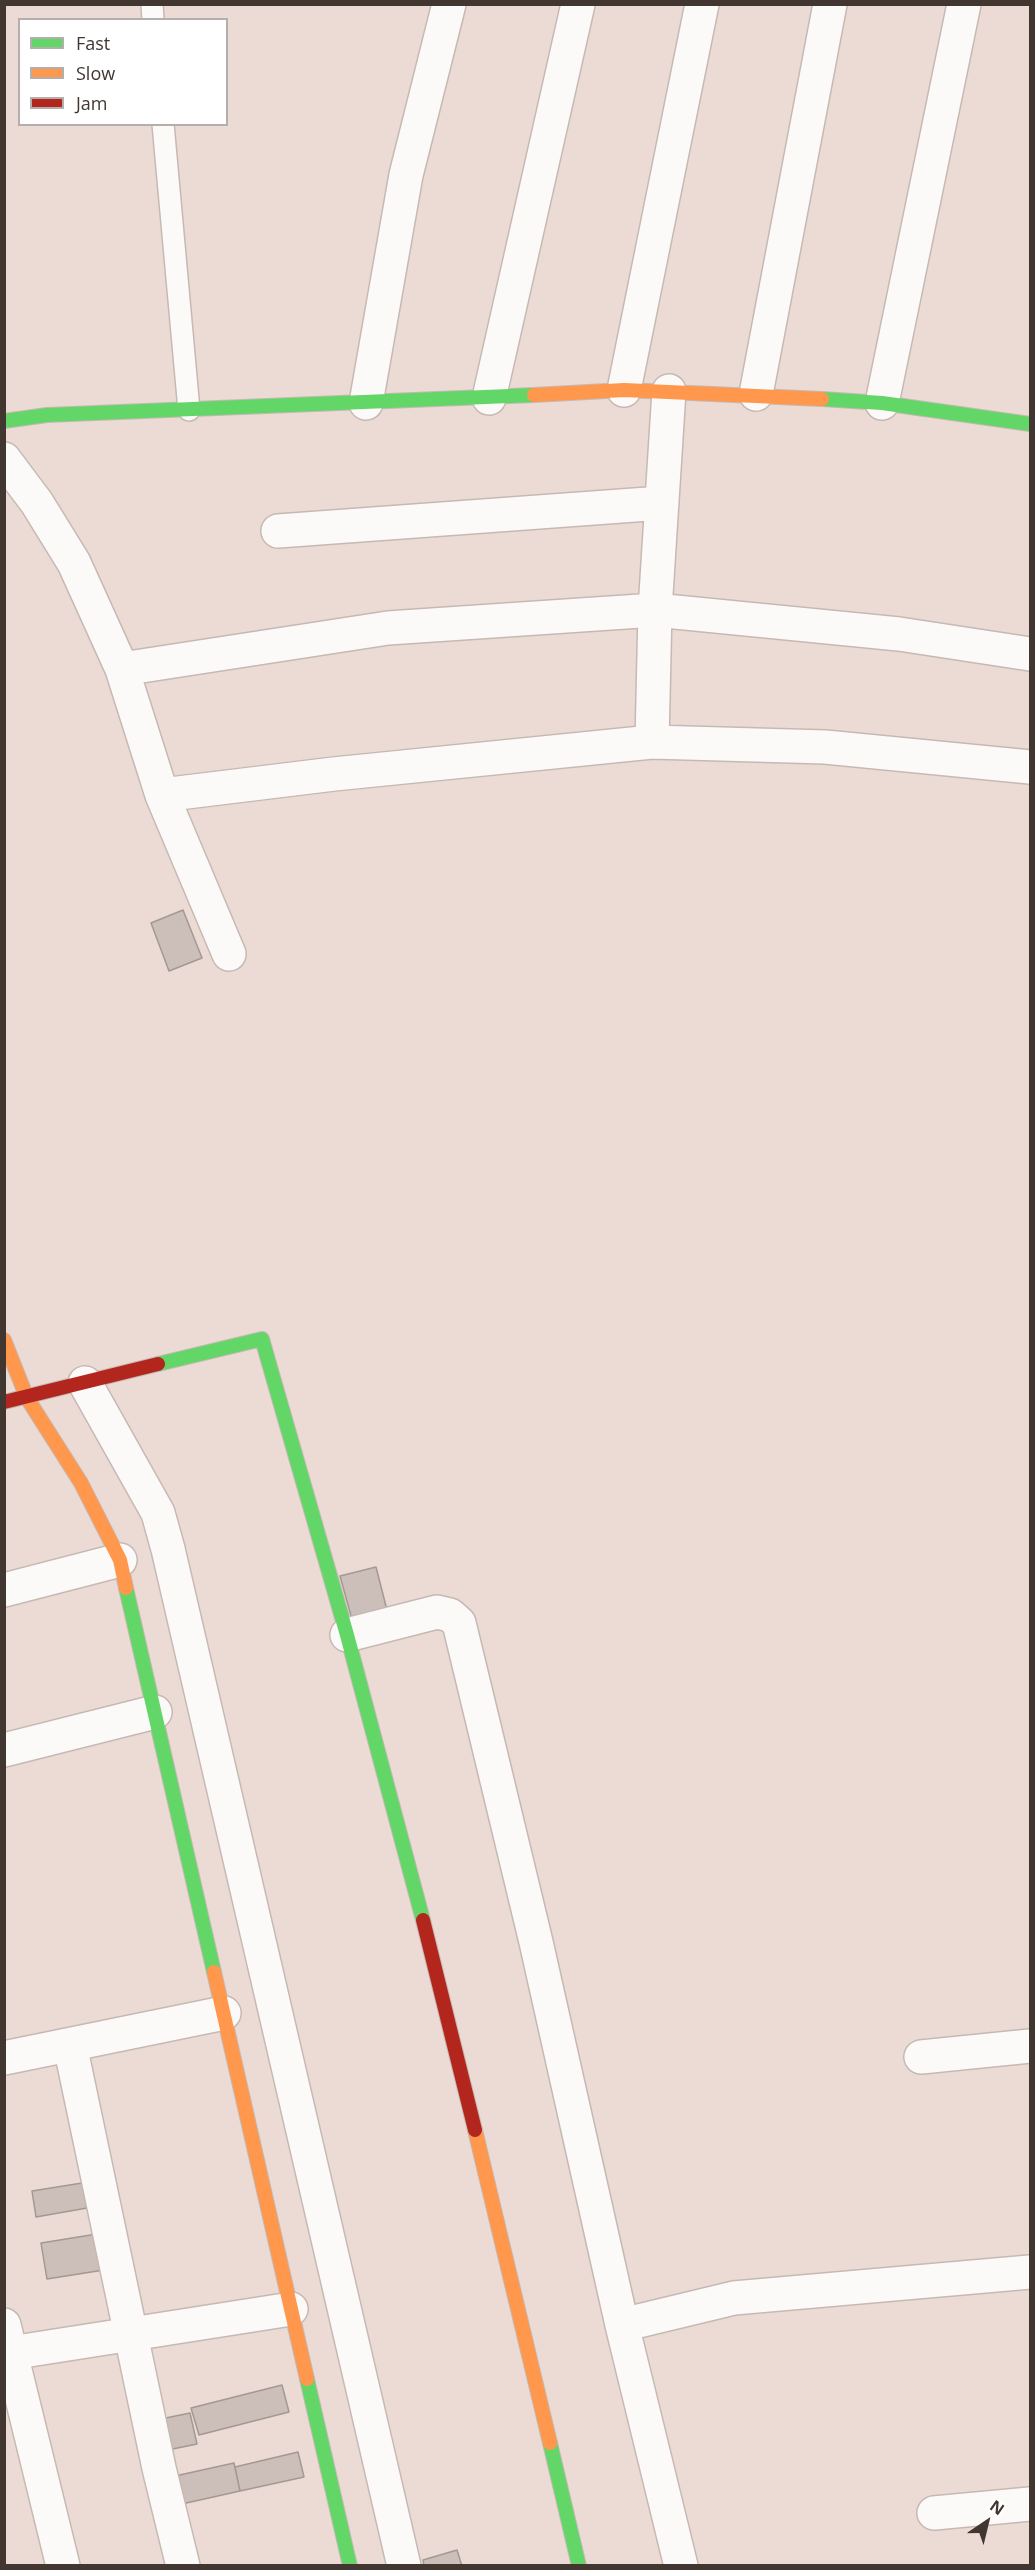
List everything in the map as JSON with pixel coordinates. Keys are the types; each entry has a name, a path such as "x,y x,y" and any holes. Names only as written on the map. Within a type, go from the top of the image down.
{"street":[{"path":"366,403 406,175 448,4"},
{"path":"489,398 578,4"},
{"path":"624,390 702,4"},
{"path":"756,394 830,4"},
{"path":"882,404 964,4"},
{"path":"4,421 47,415 489,398 624,390 756,394 882,404 1030,424"},
{"path":"652,742 655,610 669,392"},
{"path":"4,459 37,503 74,563 122,669 162,795 229,954"},
{"path":"278,531 662,503"},
{"path":"122,669 388,628 655,610 899,634 1030,654"},
{"path":"162,795 334,774 652,742 825,747 1030,768"},
{"path":"4,1402 262,1339 347,1635 445,2003 579,2565"},
{"path":"4,1340 27,1398 81,1484 120,1560 350,2565"},
{"path":"85,1383 158,1513 168,1549 404,2565"},
{"path":"4,1590 120,1560"},
{"path":"347,1635 437,1612 450,1615 459,1623 536,1942 622,2325 681,2565"},
{"path":"4,1749 155,1712"},
{"path":"4,2058 224,2013"},
{"path":"70,2045 159,2468 183,2565"},
{"path":"921,2057 1030,2046"},
{"path":"622,2325 734,2298 1030,2272"},
{"path":"63,2565 7,2344 130,2332 291,2309"},
{"path":"934,2513 1030,2504"}],"lane":[{"path":"163,126 189,410"}],"building":[{"path":"183,910 202,958 169,971 151,923"},
{"path":"376,1567 388,1614 353,1623 340,1576"},
{"path":"82,2183 87,2208 36,2217 32,2191"},
{"path":"97,2234 104,2270 47,2279 41,2243"},
{"path":"282,2385 289,2412 199,2435 191,2408"},
{"path":"190,2413 197,2444 163,2451 156,2420"},
{"path":"298,2452 304,2477 240,2491 235,2467"},
{"path":"234,2463 240,2491 173,2506 166,2478"},
{"path":"457,2550 462,2566 424,2566 423,2560"}],"traffic: fast":[{"path":"4,421 47,415 534,395"},
{"path":"822,399 882,403 1030,424"},
{"path":"158,1364 262,1339 347,1635 423,1920"},
{"path":"126,1588 214,1972"},
{"path":"307,2379 350,2566"},
{"path":"550,2443 579,2566"}],"traffic: slow":[{"path":"534,395 624,390 822,399"},
{"path":"4,1340 27,1398 81,1483 120,1560 126,1588"},
{"path":"214,1972 307,2379"},
{"path":"475,2130 550,2443"}],"traffic: jam":[{"path":"4,1402 158,1364"},
{"path":"423,1920 475,2130"}]}
